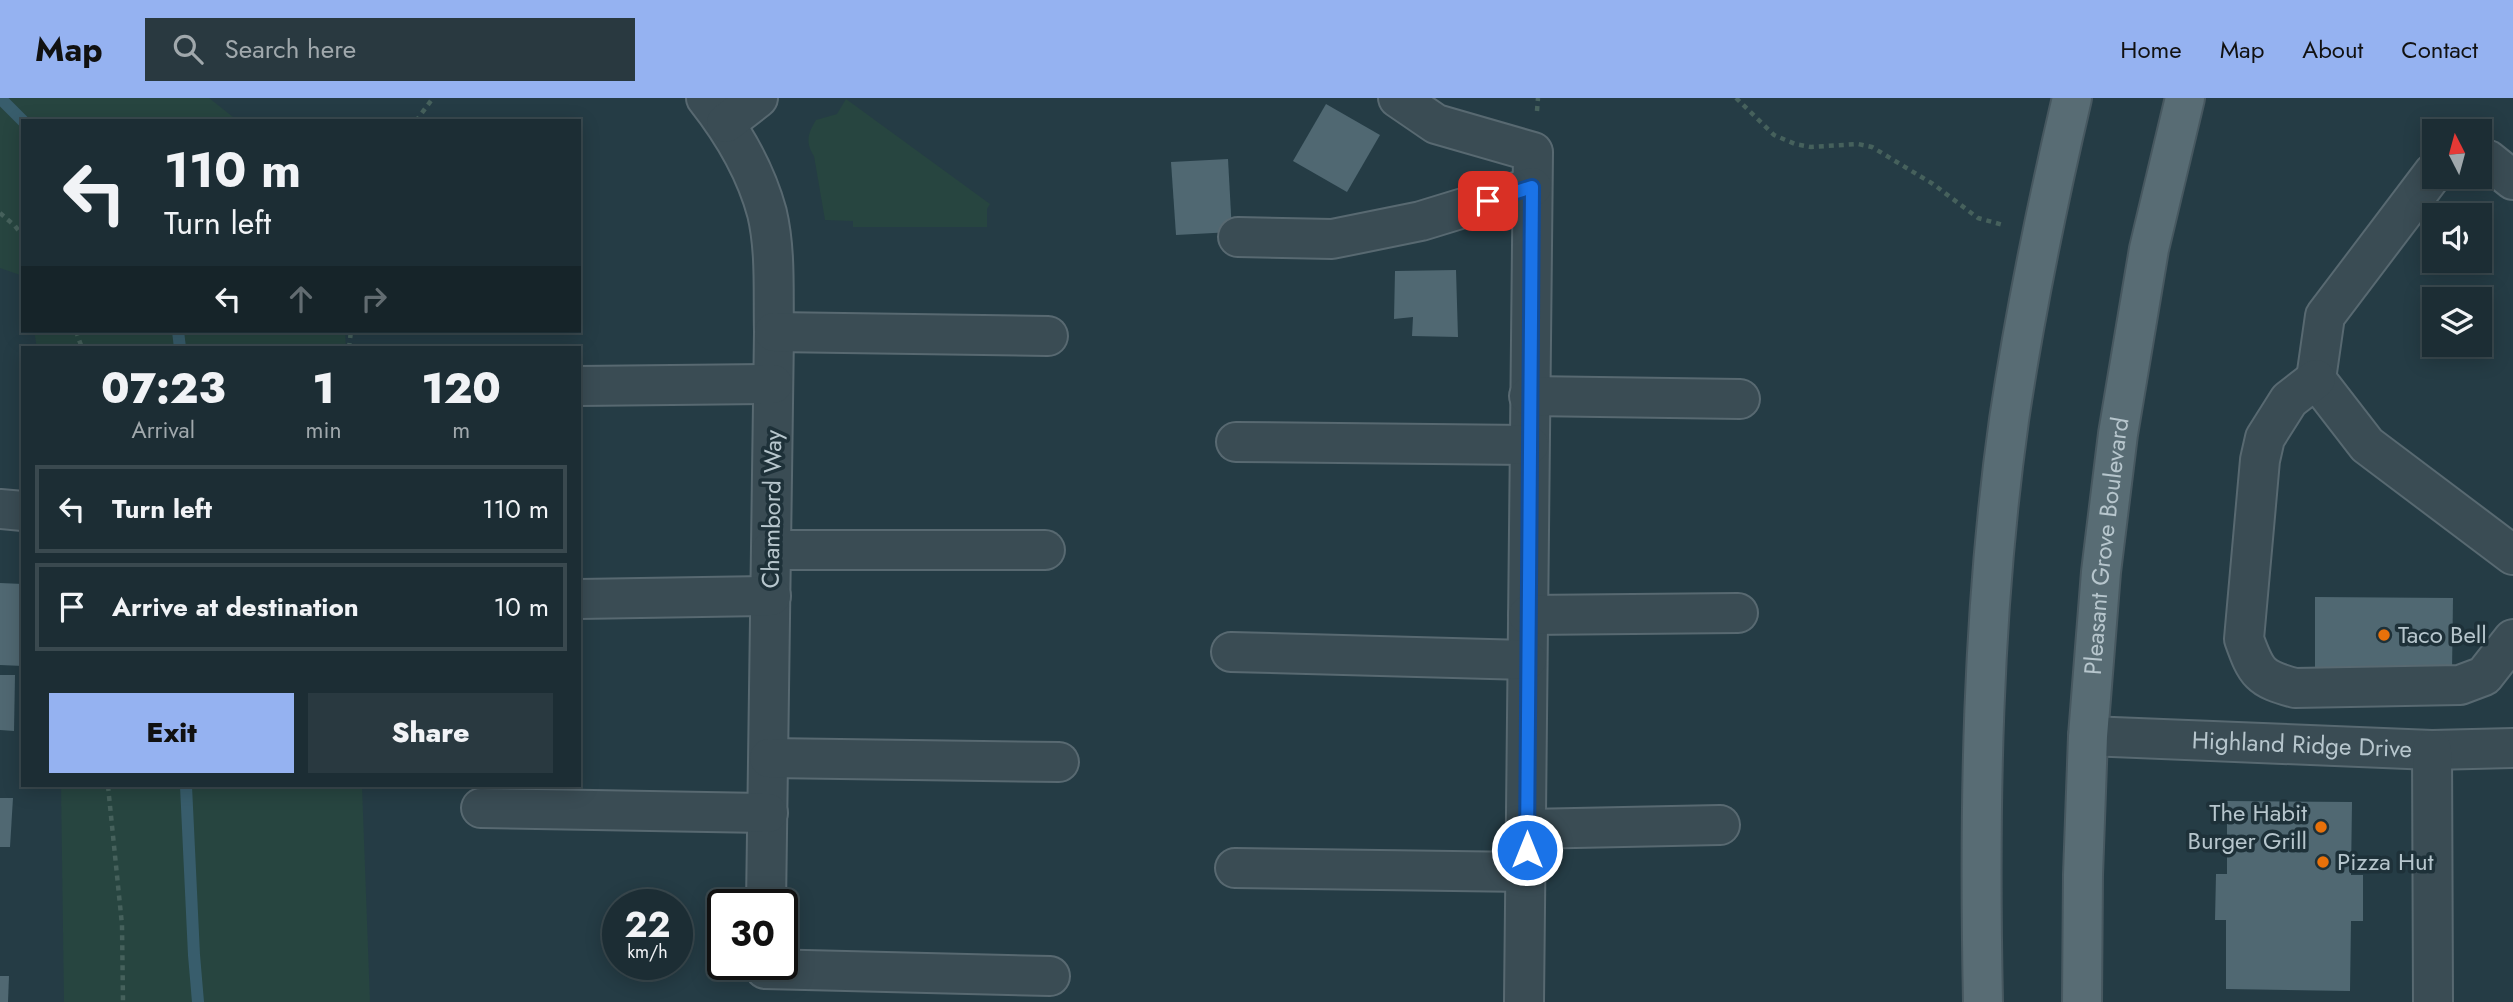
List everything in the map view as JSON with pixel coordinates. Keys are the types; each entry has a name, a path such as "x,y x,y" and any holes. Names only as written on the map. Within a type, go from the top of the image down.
{"main road":[{"path":"1983,1002 1981,878 1984,736 1993,568 2009,422 2040,235 2072,98"},
{"name":"Pleasant Grove Boulevard","path":"2082,1002 2088,736 2101,572 2118,434 2149,249 2185,98"}],"street":[{"path":"716,111 758,98"},
{"path":"1398,98 1436,124 1532,169"},
{"name":"Chambord Way","path":"716,111 747,163 767,212 772,250 774,332 766,889"},
{"path":"2492,163 2513,180"},
{"path":"1238,236 1332,239 1421,221 1532,169"},
{"path":"1524,1002 1532,169"},
{"path":"2422,188 2325,316 2316,379 2289,400 2265,438 2244,639 2253,664 2269,682 2295,688 2460,685 2484,676 2513,639"},
{"path":"774,332 1048,336"},
{"path":"2316,379 2367,445 2513,555"},
{"path":"581,386 773,384"},
{"path":"1530,396 1740,399"},
{"path":"1236,442 1529,445"},
{"path":"0,509 21,511"},
{"path":"771,550 1045,550"},
{"path":"581,599 771,596"},
{"path":"1528,615 1738,613"},
{"path":"1231,652 1527,660"},
{"name":"Highland Ridge Drive","path":"2088,736 2432,750 2513,748"},
{"path":"2432,750 2433,1002"},
{"path":"769,758 1059,762"},
{"path":"481,808 768,813"},
{"path":"1527,829 1720,825"},
{"path":"1235,868 1526,872"},
{"path":"798,978 1050,976"}],"path":[{"path":"417,119 433,98"},
{"path":"1736,98 1774,135 1811,147 1858,144 1872,147 1933,184 1978,218 2040,235"},
{"path":"0,213 21,234"},
{"path":"108,787 122,925 123,1002"}],"green space":[{"path":"0,98 209,98 235,119 21,119 21,275 0,268"},
{"path":"846,99 990,204 987,209 987,227 853,227 853,221 825,220 809,138 816,120 837,114"},
{"path":"34,333 345,333 346,346 37,346"},
{"path":"61,787 362,787 370,1002 64,1002"}],"building":[{"path":"1326,104 1380,135 1347,192 1293,161"},
{"path":"1228,159 1232,232 1176,235 1171,162"},
{"path":"1456,270 1458,337 1412,336 1413,317 1394,319 1395,271"},
{"path":"0,583 21,584 21,666 0,665"},
{"name":"Taco Bell","path":"2315,597 2453,598 2452,672 2315,671"},
{"path":"0,675 15,675 14,731 0,730"},
{"path":"0,798 13,798 10,847 0,847"},
{"path":"2227,801 2352,802 2351,875 2363,875 2363,921 2351,921 2350,991 2226,989 2226,920 2215,920 2216,874 2227,874"},
{"path":"0,976 9,976 8,1002 0,1002"}],"waterway":[{"path":"0,98 21,119"},
{"path":"178,333 180,346"},
{"path":"186,787 198,1002"}],"place":[{"name":"Taco Bell","path":"2384,635"},
{"name":"The Habit Burger Grill","path":"2321,827"},
{"name":"Pizza Hut","path":"2323,862"}],"route":[{"path":"1488,201 1532,187 1527,850"}]}
